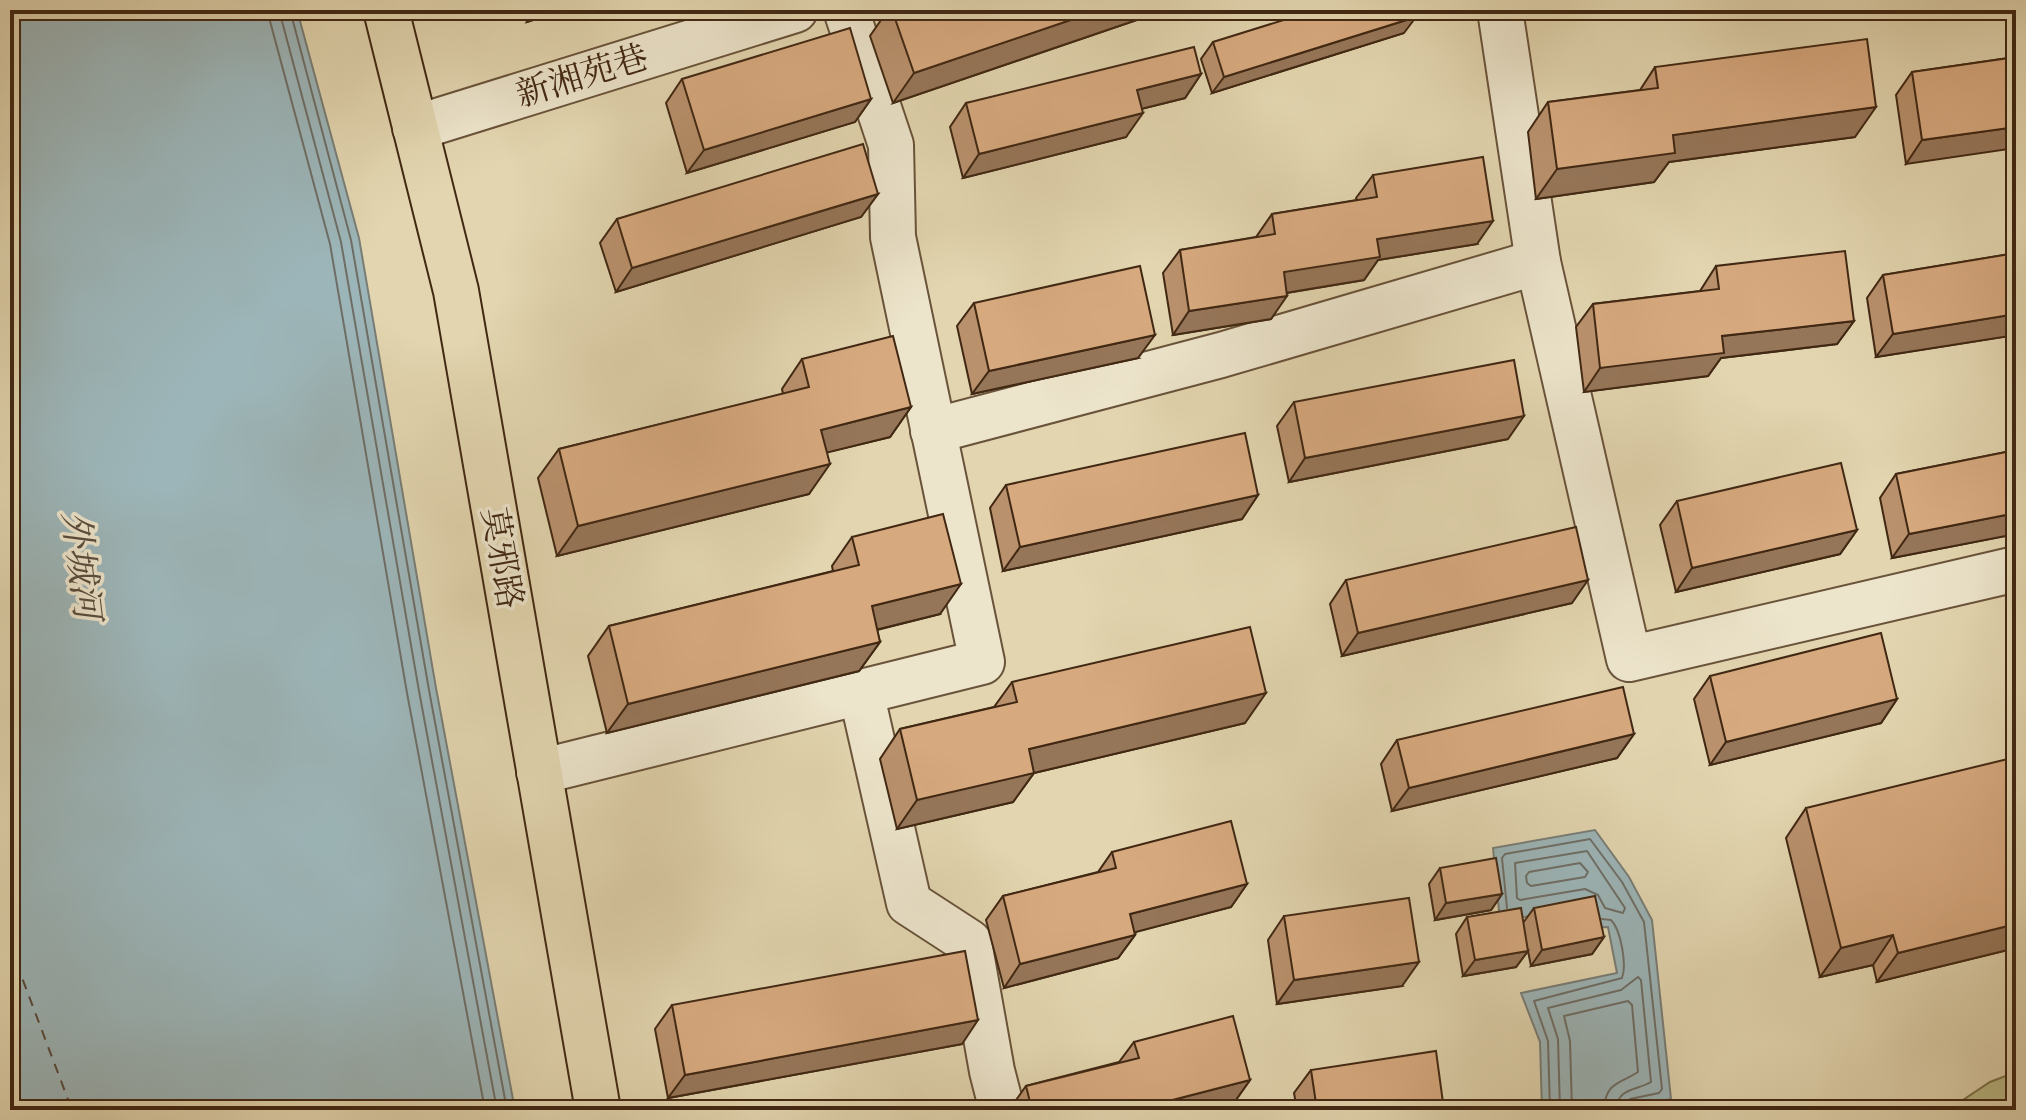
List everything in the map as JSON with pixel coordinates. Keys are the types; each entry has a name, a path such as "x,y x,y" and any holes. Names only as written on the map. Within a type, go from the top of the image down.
{"main road":[{"name":"莫邪路","path":"386,10 456,291 598,1110"}],"street":[{"name":"新湘苑巷","path":"415,128 795,10"},
{"path":"539,772 982,662 893,237 891,145 846,10"},
{"path":"1500,10 1538,262 1629,659 2016,569"},
{"path":"933,431 1221,355 1538,262"},
{"path":"861,692 909,903 969,942 1002,1110"}],"green space":[{"path":"2016,1072 2016,1110 1948,1110 1990,1082"}],"water":[{"name":"外城河","path":"10,10 297,10 359,238 436,688 515,1110 10,1110"},
{"path":"1595,830 1629,877 1652,920 1671,1099 1616,1110 1542,1110 1540,1042 1521,993 1617,973 1608,927 1588,928 1585,907 1500,921 1493,848"}],"building":[{"path":"892,10 1100,10 914,73"},
{"path":"1316,10 1414,10 1416,17 1224,77 1213,42"},
{"path":"850,28 871,99 704,150 682,79"},
{"path":"1867,39 1876,107 1673,135 1675,153 1557,169 1548,102 1658,88 1655,67"},
{"path":"1194,47 1201,74 1137,90 1143,113 979,154 966,103"},
{"path":"2016,57 2016,127 1922,140 1912,72"},
{"path":"863,144 878,194 632,268 617,219"},
{"path":"1483,157 1493,221 1377,239 1380,257 1284,272 1287,296 1189,311 1180,250 1275,234 1272,214 1377,197 1373,175"},
{"path":"1845,251 1854,321 1722,336 1724,353 1600,368 1593,304 1719,289 1716,266"},
{"path":"2016,253 2016,314 1893,334 1883,275"},
{"path":"1140,266 1155,335 989,371 974,303"},
{"path":"893,336 911,407 821,430 830,464 578,526 559,449 809,387 802,359"},
{"path":"1514,360 1524,416 1305,458 1294,402"},
{"path":"1245,433 1258,495 1020,547 1006,485"},
{"path":"2016,450 2016,513 1909,534 1896,474"},
{"path":"1841,463 1857,530 1692,568 1677,501"},
{"path":"943,514 961,584 872,606 880,642 628,704 609,626 859,565 852,537"},
{"path":"1576,527 1588,580 1358,633 1346,580"},
{"path":"1250,627 1266,693 1029,749 1034,773 917,800 900,729 1017,702 1012,682"},
{"path":"1881,633 1897,699 1726,742 1710,676"},
{"path":"1623,687 1634,734 1409,788 1397,740"},
{"path":"2016,757 2016,924 1898,953 1893,935 1841,948 1806,808"},
{"path":"1231,821 1247,884 1130,914 1135,935 1020,964 1003,896 1116,868 1112,852"},
{"path":"1496,858 1502,894 1446,903 1440,868"},
{"path":"1595,896 1604,937 1542,950 1534,908"},
{"path":"1409,898 1419,962 1294,980 1284,916"},
{"path":"1521,908 1528,951 1475,960 1467,917"},
{"path":"965,951 978,1020 685,1075 672,1005"},
{"path":"1233,1016 1250,1080 1153,1105 1154,1110 1032,1110 1026,1086 1139,1058 1134,1042"},
{"path":"1436,1051 1444,1110 1317,1110 1311,1070"}],"ferry route":[{"path":"10,946 72,1110"}]}
